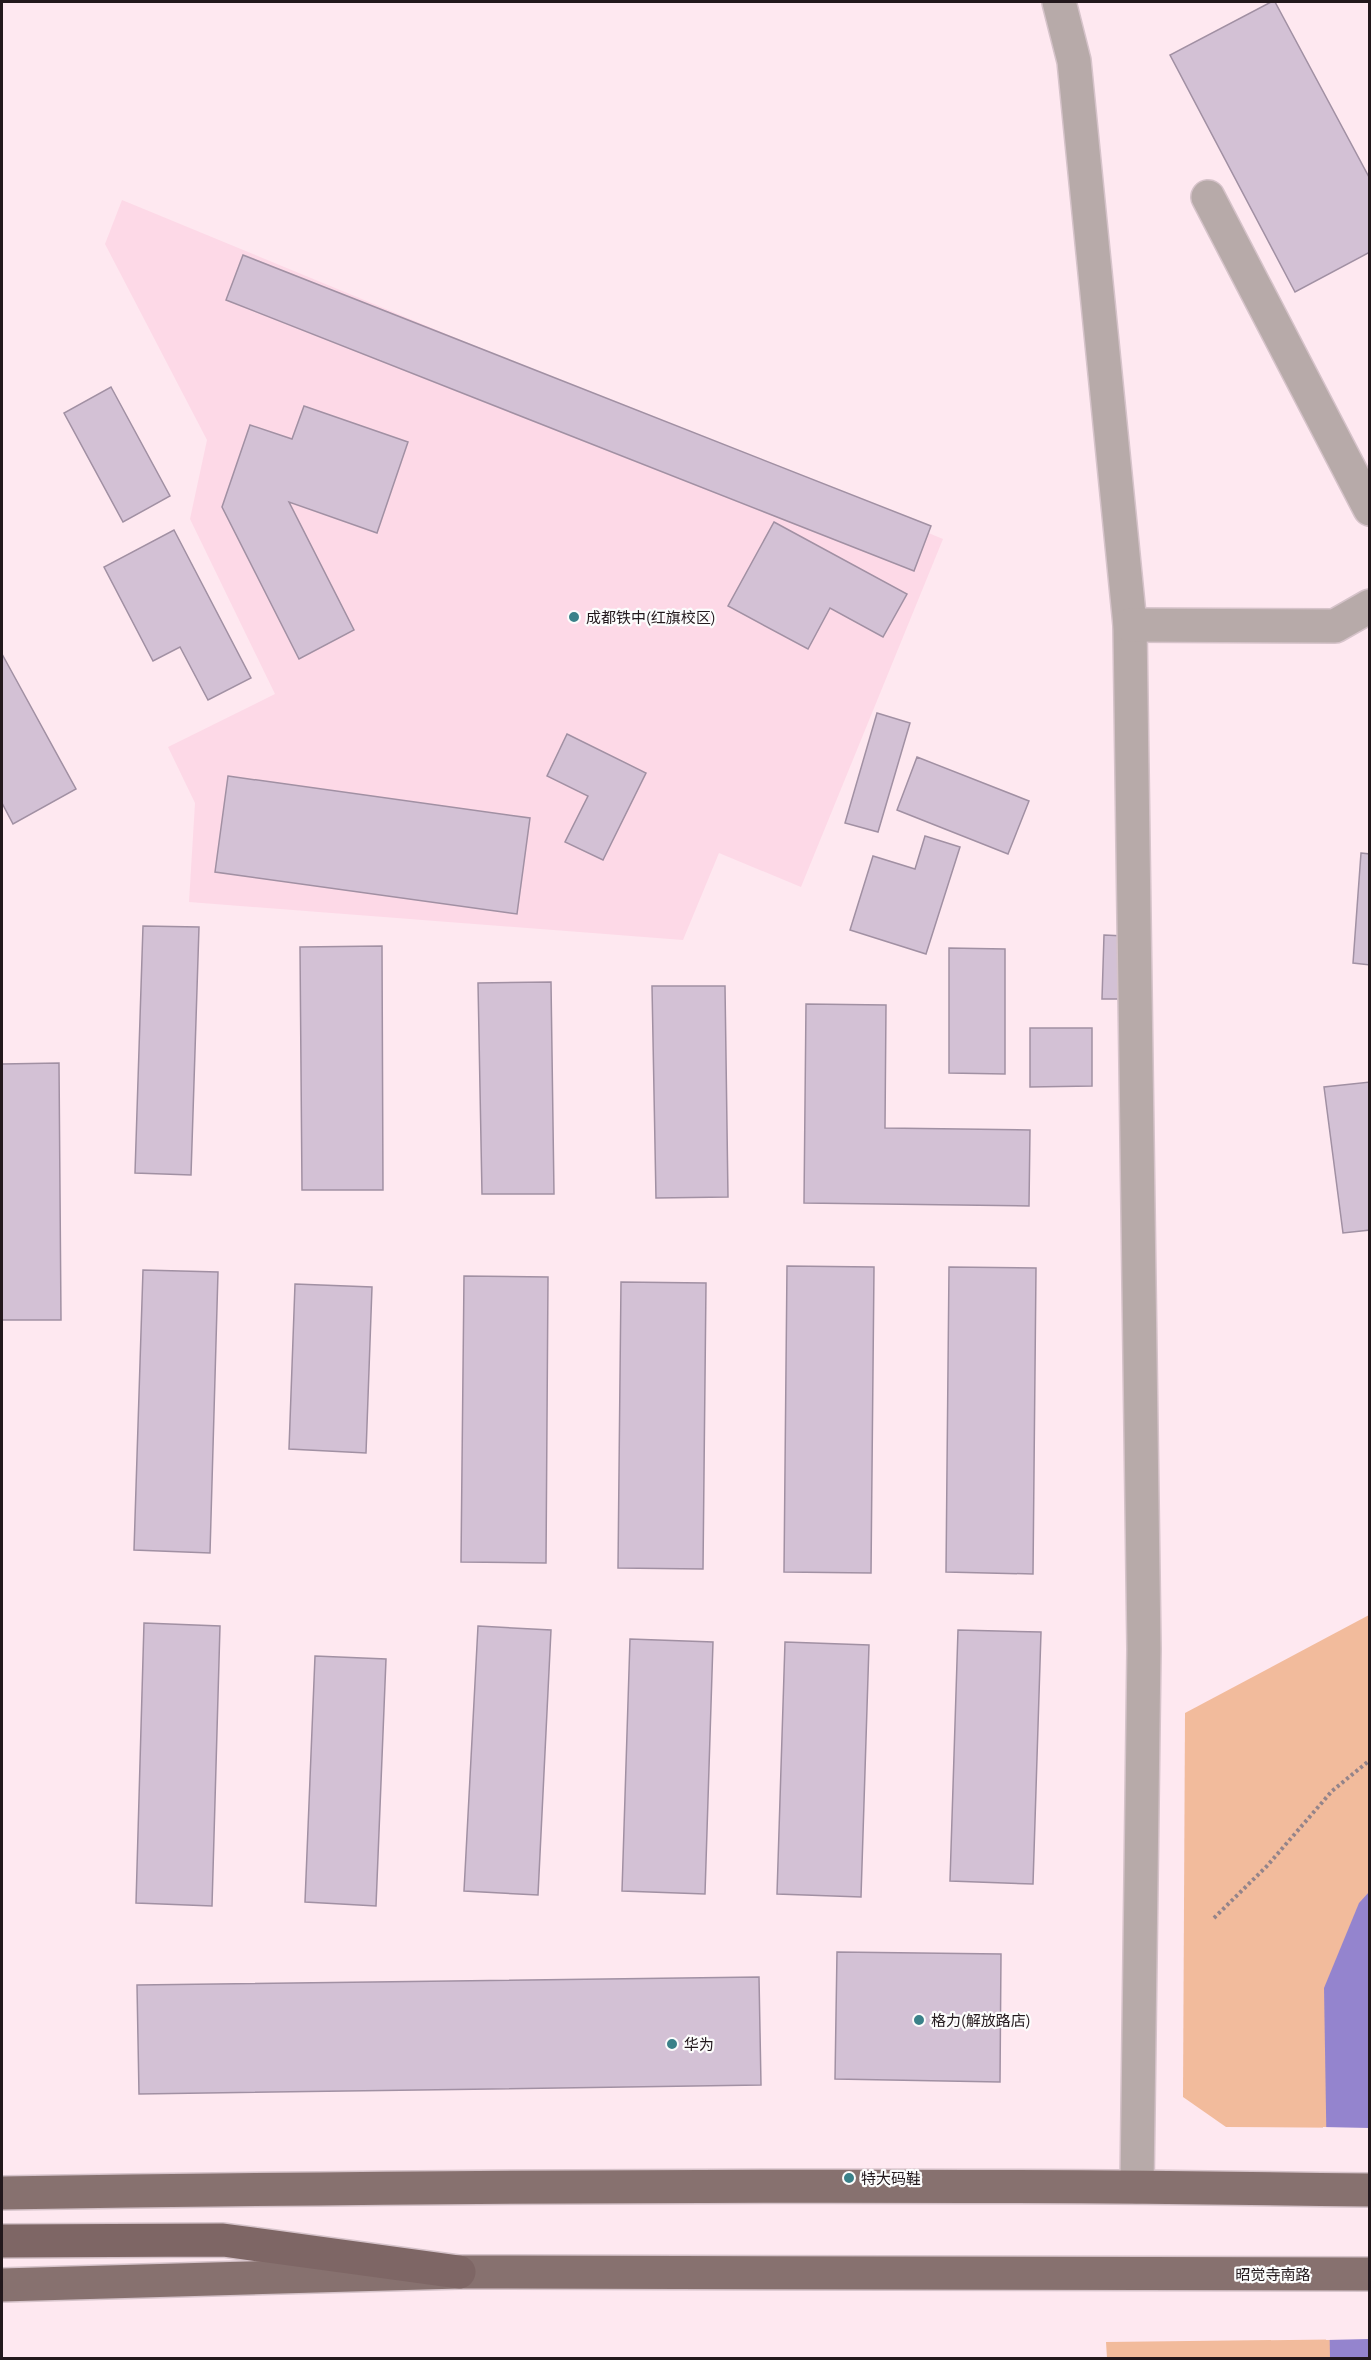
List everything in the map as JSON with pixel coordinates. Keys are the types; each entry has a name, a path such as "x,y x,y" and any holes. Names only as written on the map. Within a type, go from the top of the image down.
{"highway":[{"path":"2,2241 223,2240 459,2271"}],"main road":[{"path":"2,2193 359,2187 1201,2187 1370,2190"},
{"name":"昭觉寺南路","path":"2,2284 459,2271 1370,2274"}],"street":[{"path":"1059,2 1074,61 1130,625 1144,1649 1137,2187"},
{"path":"1208,197 1370,509"},
{"path":"1130,625 1335,626 1370,606"}],"path":[{"path":"1214,1918 1267,1866 1332,1791 1370,1760"}],"shaded area":[{"name":"成都铁中(红旗校区)","path":"122,200 943,539 801,887 719,853 683,940 189,902 195,803 168,747 275,694 190,519 207,440 105,244"},
{"path":"1369,1615 1369,2128 1226,2127 1183,2097 1185,1713"},
{"path":"1369,1892 1369,2358 1330,2358 1324,1988 1359,1903"},
{"path":"1369,2339 1369,2358 1107,2358 1106,2342"}],"pier":[{"path":"1323,2127 1369,2128 1369,2339 1326,2340"}],"building":[{"path":"1271,2 1275,2 1370,179 1370,252 1295,292 1170,55"},
{"path":"243,255 931,526 914,571 226,300"},
{"path":"111,387 170,496 123,522 64,413"},
{"path":"304,406 408,442 377,533 289,502 354,630 299,659 222,507 250,425 292,439"},
{"path":"774,522 907,594 883,637 830,608 808,649 728,606"},
{"path":"174,530 251,678 208,700 180,647 153,661 104,567"},
{"path":"2,654 76,789 13,824 2,803"},
{"path":"877,713 910,723 878,832 845,823"},
{"path":"567,734 646,773 603,860 565,842 588,796 547,776"},
{"path":"917,757 1029,801 1008,854 897,810"},
{"path":"228,776 530,818 517,914 215,872"},
{"path":"925,836 960,847 926,954 850,930 873,856 915,869"},
{"path":"1361,853 1370,854 1370,965 1353,963"},
{"path":"143,926 199,927 191,1175 135,1173"},
{"path":"1104,935 1124,936 1123,999 1102,999"},
{"path":"382,946 383,1190 302,1190 300,947"},
{"path":"949,948 1005,949 1005,1074 949,1073"},
{"path":"551,982 554,1194 482,1194 478,983"},
{"path":"652,986 725,986 728,1197 656,1198"},
{"path":"806,1004 886,1005 885,1128 1030,1130 1029,1206 804,1203"},
{"path":"1030,1028 1092,1028 1092,1086 1030,1087"},
{"path":"59,1063 61,1320 2,1320 2,1064"},
{"path":"1370,1082 1370,1230 1343,1233 1324,1087"},
{"path":"787,1266 874,1267 871,1573 784,1572"},
{"path":"949,1267 1036,1268 1033,1574 946,1572"},
{"path":"143,1270 218,1272 210,1553 134,1550"},
{"path":"464,1276 548,1277 546,1563 461,1562"},
{"path":"621,1282 706,1283 703,1569 618,1568"},
{"path":"295,1284 372,1287 366,1453 289,1449"},
{"path":"144,1623 220,1626 212,1906 136,1903"},
{"path":"478,1626 551,1630 538,1895 464,1891"},
{"path":"958,1630 1041,1632 1033,1884 950,1881"},
{"path":"630,1639 713,1642 705,1894 622,1891"},
{"path":"785,1642 869,1645 861,1897 777,1894"},
{"path":"315,1656 386,1659 376,1906 305,1902"},
{"path":"837,1952 1001,1954 1000,2082 835,2079"},
{"path":"759,1977 761,2085 139,2094 137,1985"}],"place":[{"name":"成都铁中(红旗校区)","path":"574,617"},
{"name":"格力(解放路店)","path":"919,2020"},
{"name":"华为","path":"672,2044"},
{"name":"特大码鞋","path":"849,2178"}]}
